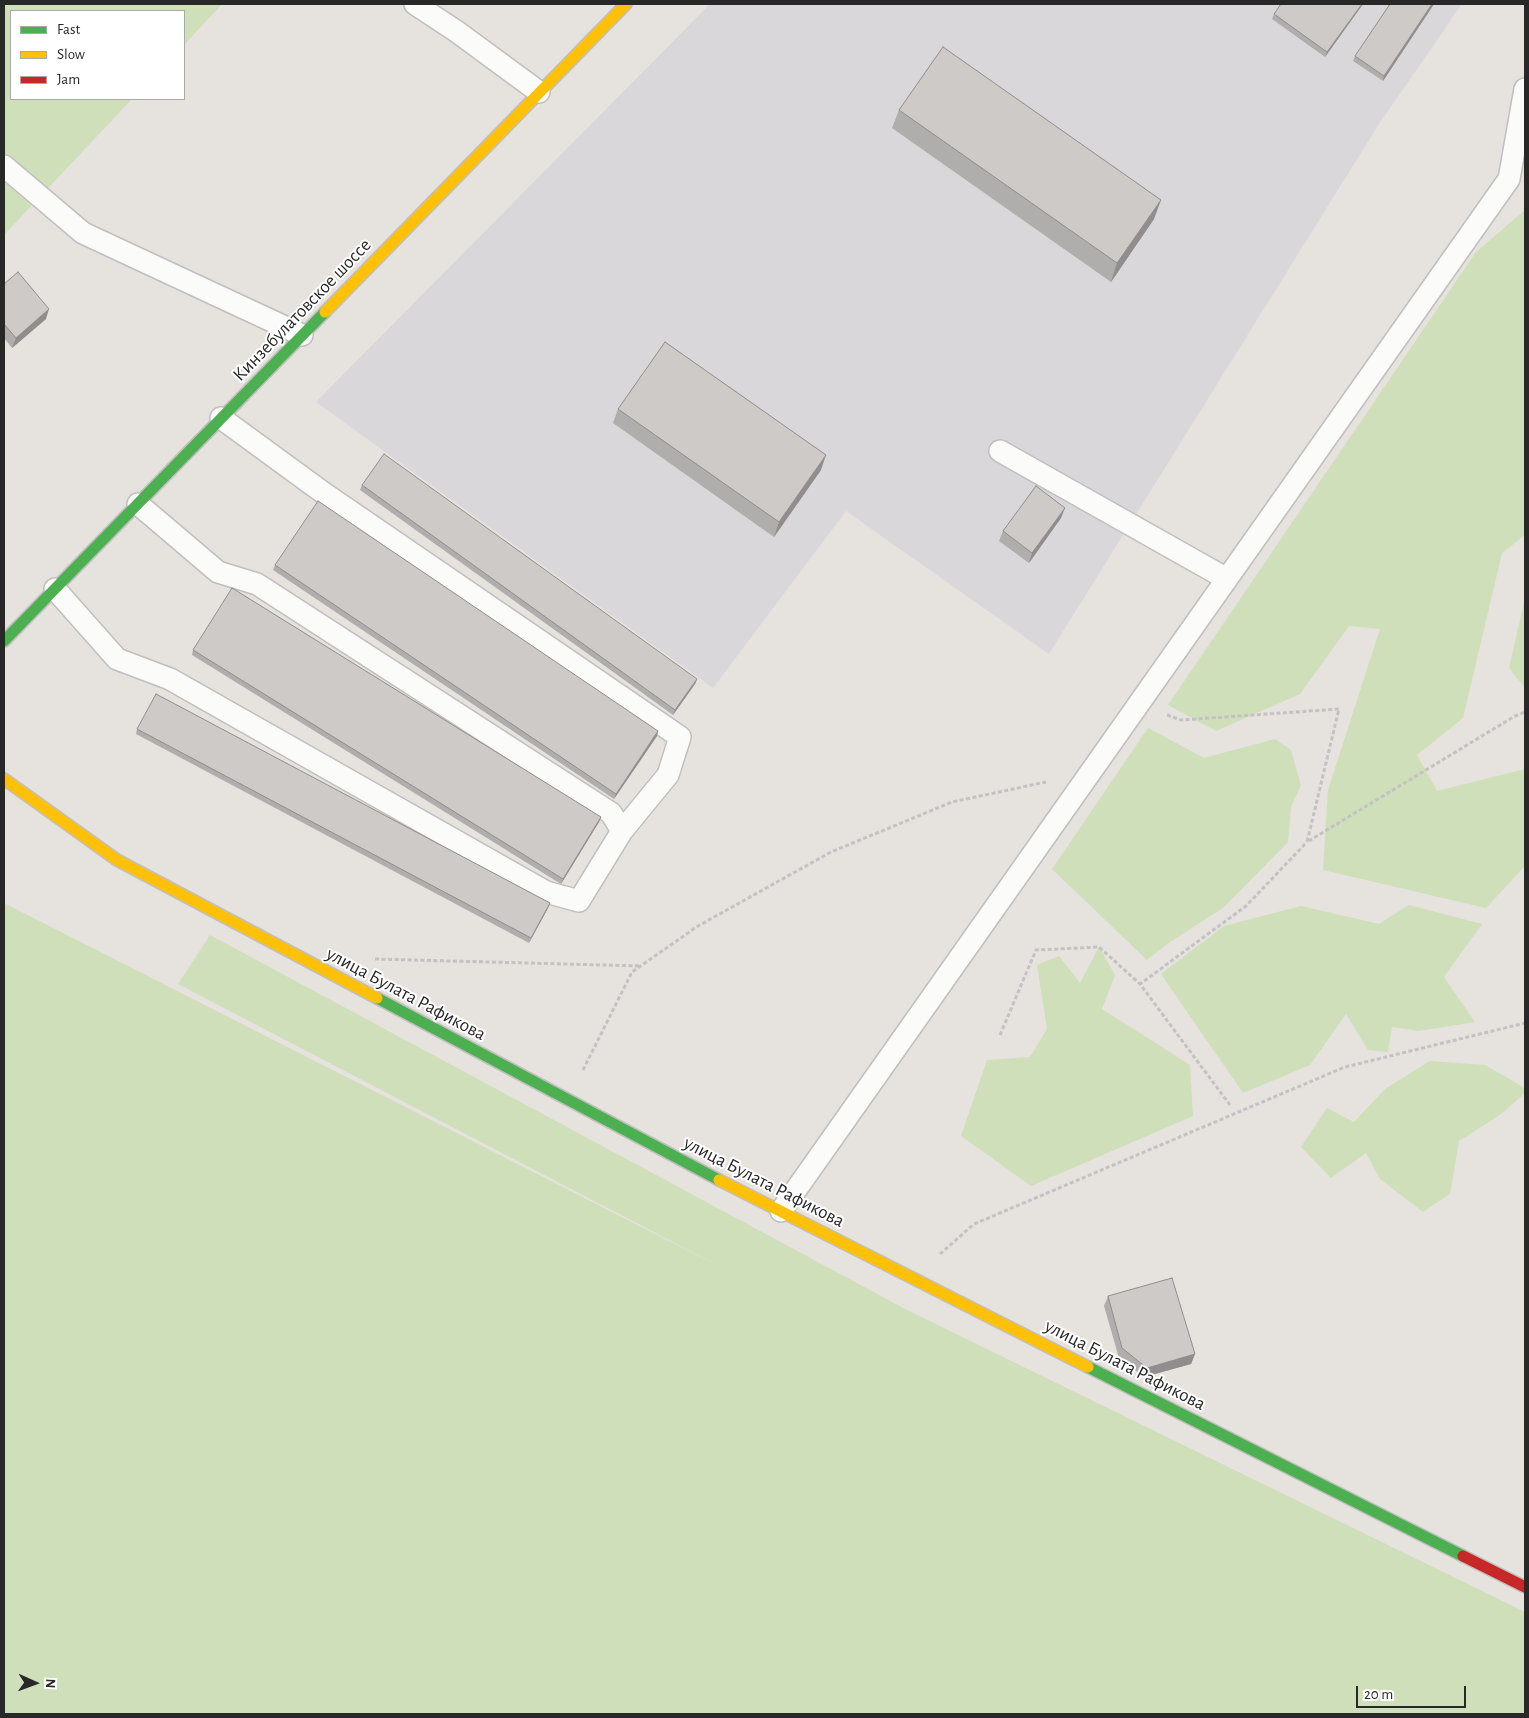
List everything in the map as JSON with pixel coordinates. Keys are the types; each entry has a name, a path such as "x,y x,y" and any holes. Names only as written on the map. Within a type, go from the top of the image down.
{"street":[{"name":"Кинзебулатовское шоссе","path":"4,641 626,4"},
{"name":"улица Булата Рафикова","path":"4,779 116,860 781,1211 1525,1587"}],"lane":[{"path":"415,4 456,31 539,92"},
{"path":"781,1211 1509,179 1525,89"},
{"path":"4,166 83,233 302,335"},
{"path":"55,588 118,659 170,679 546,892 579,901 622,830 668,775 680,737 325,494 221,418"},
{"path":"1000,451 1227,580"},
{"path":"138,504 218,572 257,584 611,813 622,830"}],"path":[{"path":"1138,704 1181,720 1339,708 1307,842"},
{"path":"1140,984 1246,906 1307,842 1515,716 1525,712"},
{"path":"568,1099 632,972 698,926 831,852 952,802 1090,773"},
{"path":"1000,1034 1036,950 1099,947 1140,984 1230,1105"},
{"path":"367,958 641,966"},
{"path":"914,1278 974,1224 1345,1067 1525,1023"}],"shaded area":[{"path":"710,4 1462,4 1379,124 1049,654 846,511 713,688 316,402"}],"green space":[{"path":"4,4 222,4 185,44 185,10 10,10 10,100 131,100 4,235"},
{"path":"1525,210 1525,535 1502,553 1463,718 1417,755 1437,791 1525,769 1525,866 1486,908 1323,870 1328,790 1380,629 1349,626 1300,694 1216,731 1168,705 1476,252"},
{"path":"1525,598 1525,688 1509,668"},
{"path":"1148,728 1204,758 1275,739 1291,750 1301,785 1291,807 1288,842 1223,908 1170,942 1147,960 1052,869"},
{"path":"4,903 734,1274 178,984 210,935 907,1310 1525,1612 1525,1714 4,1714"},
{"path":"1409,905 1482,924 1444,977 1475,1022 1418,1031 1392,1027 1388,1052 1368,1050 1346,1014 1310,1065 1243,1093 1161,974 1224,926 1301,906 1379,924"},
{"path":"1099,947 1115,975 1102,1009 1190,1065 1193,1116 1031,1186 961,1136 987,1060 1030,1057 1047,1029 1037,965 1059,956 1080,983"},
{"path":"1430,1061 1485,1065 1525,1088 1525,1093 1500,1115 1459,1141 1450,1194 1423,1212 1380,1179 1366,1153 1331,1178 1301,1147 1327,1108 1354,1122 1385,1089"}],"building":[{"path":"1281,4 1362,4 1327,52 1274,14"},
{"path":"1390,4 1432,4 1384,76 1355,56"},
{"path":"943,47 1161,200 1117,263 899,110"},
{"path":"18,272 49,309 16,338 4,324 4,284"},
{"path":"665,342 826,455 779,522 618,409"},
{"path":"384,454 697,679 675,710 362,485"},
{"path":"1036,486 1065,508 1032,553 1003,531"},
{"path":"318,501 658,731 616,794 275,565"},
{"path":"232,588 601,817 563,879 193,650"},
{"path":"156,694 550,903 531,938 137,729"},
{"path":"1172,1278 1195,1354 1147,1368 1122,1348 1108,1296"}],"traffic: fast":[{"path":"4,641 325,312"},
{"path":"377,998 719,1180"},
{"path":"1088,1367 1463,1556"}],"traffic: slow":[{"path":"325,312 626,4"},
{"path":"4,779 117,860 377,998"},
{"path":"719,1180 1088,1367"}],"traffic: jam":[{"path":"1463,1556 1525,1587"}]}
